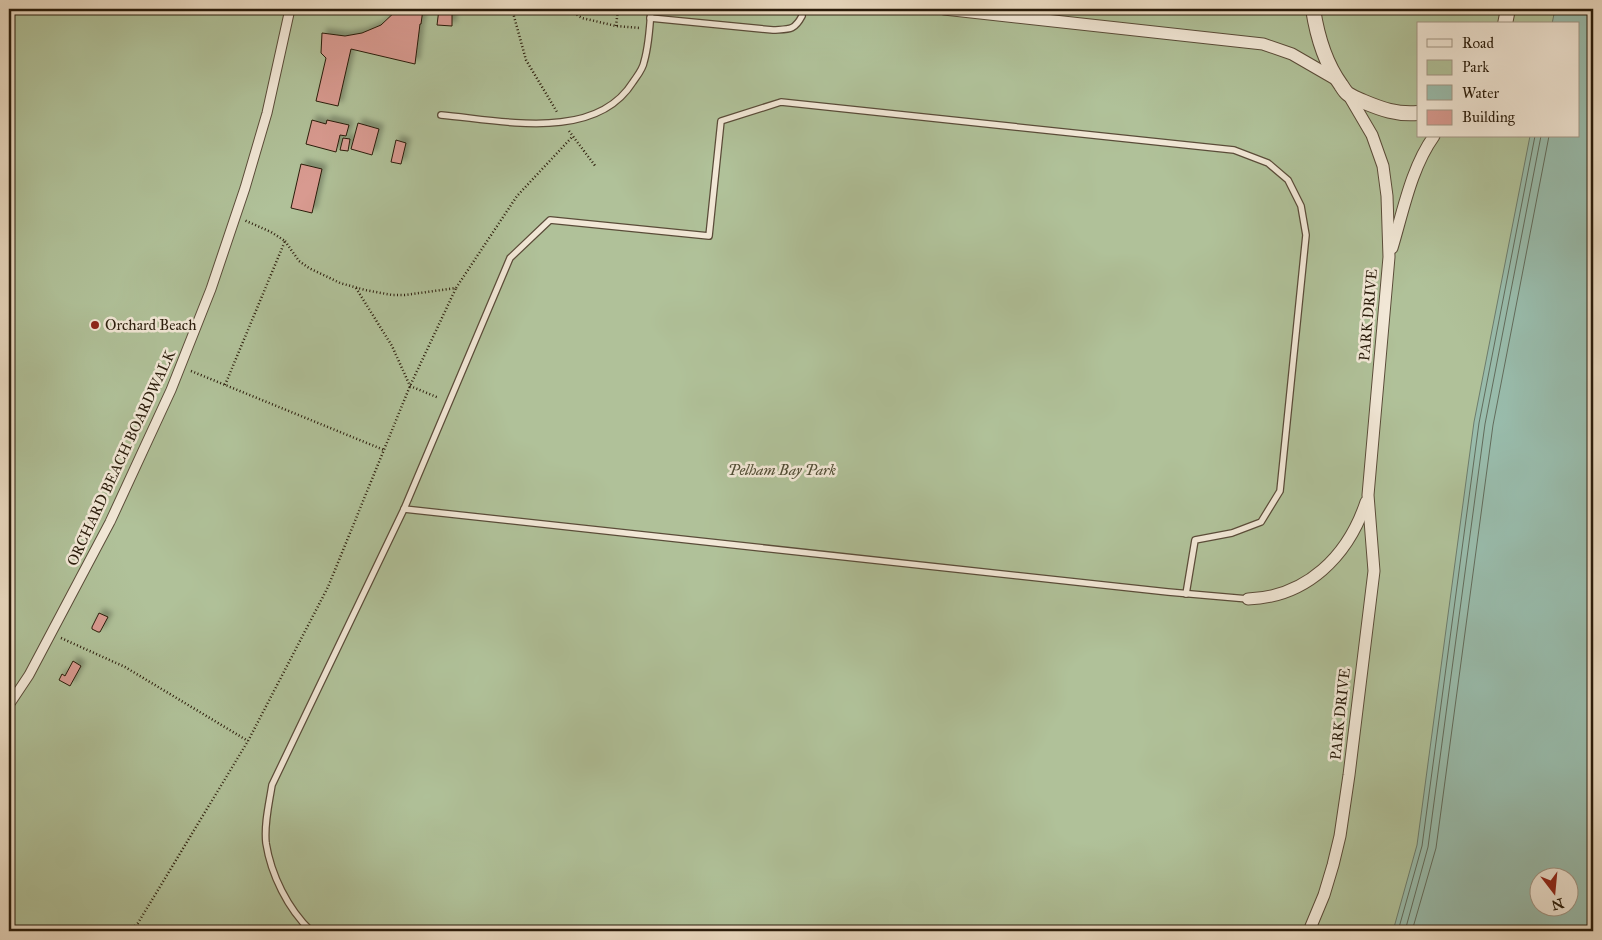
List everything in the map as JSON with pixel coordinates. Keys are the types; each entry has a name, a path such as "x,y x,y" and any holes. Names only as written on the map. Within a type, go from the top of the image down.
{"street":[{"name":"ORCHARD BEACH BOARDWALK","path":"9,705 29,676 110,522 167,399 211,289 236,216 267,113 290,9"},
{"path":"944,9 1263,44 1292,54 1337,80"},
{"name":"PARK DRIVE","path":"1309,931 1324,895 1333,865 1346,802 1374,571 1368,496 1389,257 1387,196 1383,166 1372,135 1348,94 1337,80 1322,48 1314,9"},
{"path":"1505,22 1508,9"},
{"name":"PARK DRIVE","path":"1348,94 1389,111 1406,114 1417,113"},
{"name":"PARK DRIVE","path":"1389,257 1414,175 1433,138"},
{"name":"PARK DRIVE","path":"1248,599 1269,596 1295,588 1308,582 1321,572 1354,532 1368,496"}],"lane":[{"path":"440,114 526,123 562,122 583,118 607,109 629,88 644,64 651,9"},
{"path":"650,18 773,30 790,29 797,26 802,16"},
{"path":"311,931 285,897 273,871 266,842 267,810 272,785 404,509 510,258 550,220 709,236 721,121 781,102 1234,150 1268,163 1288,180 1301,206 1306,235 1280,491 1261,522 1232,534 1195,540 1186,594"},
{"path":"404,509 1186,594 1248,599"}],"path":[{"path":"512,9 526,60 562,122 596,167"},
{"path":"568,9 582,18 616,26 649,29"},
{"path":"616,26 618,9"},
{"path":"130,931 138,923 248,741 328,586 410,386 456,288 517,196 573,136"},
{"path":"236,216 271,232 285,241 304,265 340,283 392,295 416,294 456,288"},
{"path":"225,384 285,241"},
{"path":"355,287 392,346 410,386 439,398"},
{"path":"180,366 384,450"},
{"path":"52,633 124,667 248,741"}],"green space":[{"name":"Pelham Bay Park","path":"9,9 1593,9 1593,55 1580,28 1580,22 1417,22 1417,138 1561,138 1432,931 9,931"}],"water":[{"path":"1555,9 1593,9 1593,931 1393,931 1417,845 1474,422 1530,138 1580,138 1580,22 1552,22"}],"building":[{"path":"398,9 423,9 415,64 351,49 338,106 316,101 326,58 321,53 322,33 345,36 362,33 381,25"},
{"path":"439,9 452,9 452,26 437,25"},
{"path":"312,120 326,124 327,120 349,125 346,136 340,135 336,152 306,144"},
{"path":"358,123 379,129 372,155 351,149"},
{"path":"343,138 350,139 348,151 340,150"},
{"path":"396,140 406,143 401,164 391,162"},
{"path":"301,164 322,169 312,213 291,208"},
{"path":"99,613 108,617 100,632 98,632 92,629 92,627"},
{"path":"73,661 81,666 70,686 59,680 62,674 65,676"}],"place":[{"name":"Orchard Beach","path":"95,325"}]}
